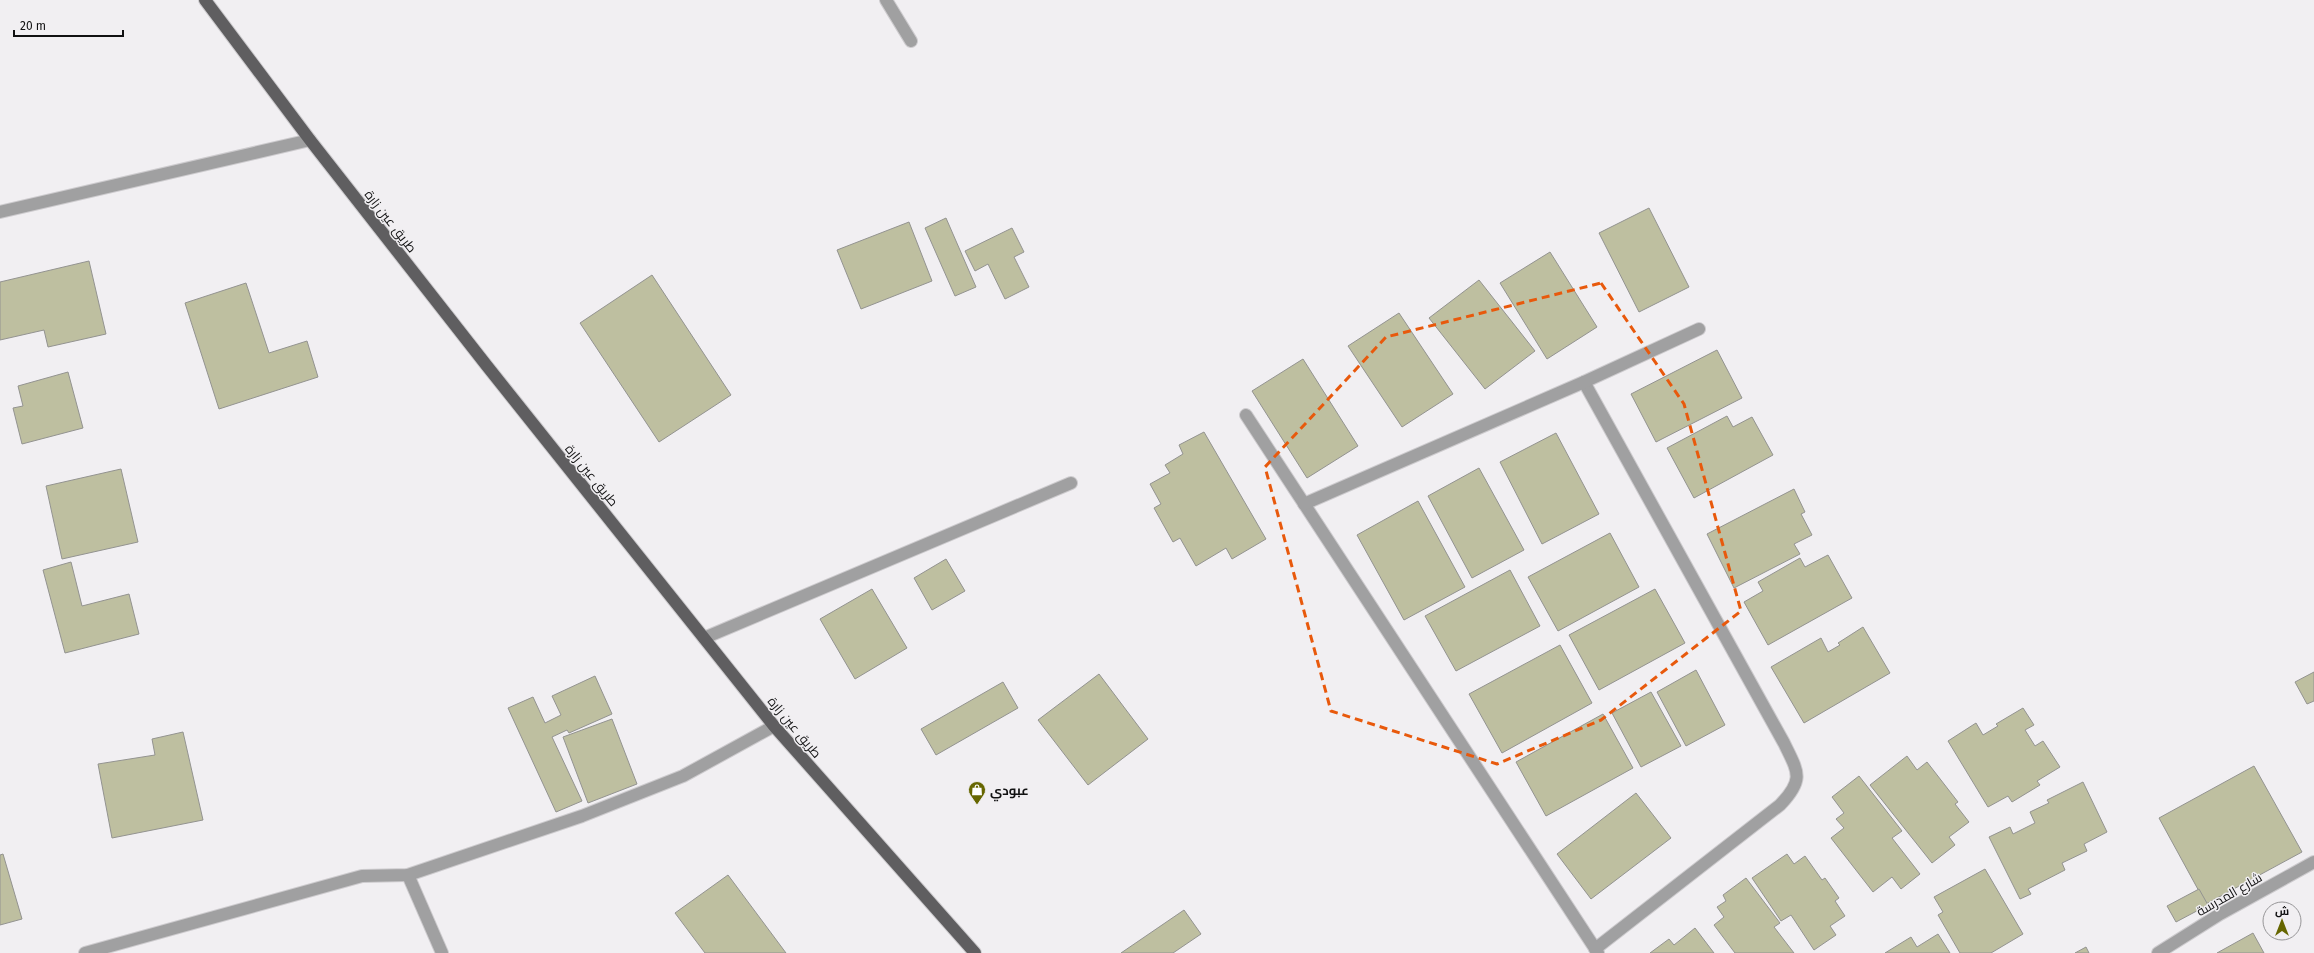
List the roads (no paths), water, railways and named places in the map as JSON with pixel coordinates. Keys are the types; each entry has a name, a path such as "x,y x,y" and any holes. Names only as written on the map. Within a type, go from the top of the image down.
{"main road":[{"name":"طريق عين زارة","path":"205,0 310,140 492,373 774,726 974,953"}],"street":[{"path":"886,0 911,41"},
{"path":"0,212 310,140"},
{"path":"1304,504 1584,382 1699,329"},
{"path":"1246,415 1596,951 1780,805 1794,791 1797,780 1796,767 1784,743 1584,382"},
{"path":"704,638 1071,483"},
{"path":"85,953 362,876 408,875 582,816 683,776 774,726"},
{"name":"شارع المدرسة","path":"2158,953 2220,914 2314,862"},
{"path":"408,875 442,953"}],"place":[{"name":"عبودي","path":"977,805"}]}
